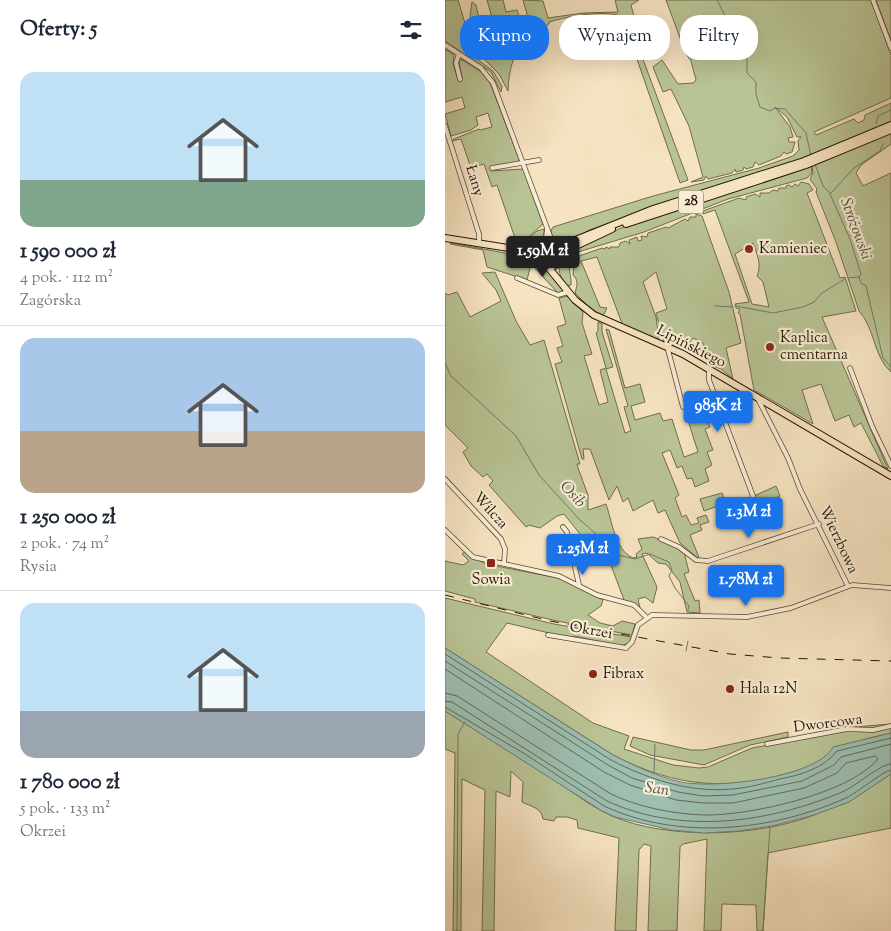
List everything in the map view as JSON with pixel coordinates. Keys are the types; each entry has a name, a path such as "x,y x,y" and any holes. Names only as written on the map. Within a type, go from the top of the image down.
{"main road":[{"name":"28","path":"822,157 891,125"},
{"name":"28","path":"538,254 805,163 891,130"},
{"path":"445,238 538,254"},
{"path":"548,267 557,264 554,247"},
{"name":"Lipińskiego","path":"538,254 541,264 548,267 583,307 599,318 667,346 757,396 891,476"},
{"name":"Lipińskiego","path":"557,264 562,283"}],"street":[{"path":"873,0 891,48"},
{"path":"445,46 481,68 496,89 554,247"},
{"path":"459,54 456,63 460,79"},
{"name":"Łany","path":"445,126 479,234 479,243"},
{"path":"492,168 539,160"},
{"path":"547,227 554,247"},
{"path":"517,278 558,295 568,292"},
{"path":"667,346 683,407"},
{"path":"850,368 872,426 891,466"},
{"path":"709,369 709,380 753,496"},
{"name":"Wierzbowa","path":"757,396 848,586"},
{"name":"Wilcza","path":"445,479 501,540 505,549 503,564"},
{"path":"661,539 679,547 696,560 708,561 819,524"},
{"path":"563,527 567,532 579,585"},
{"path":"445,530 470,555 484,560 559,576 597,594 634,605 646,617 655,615 753,616 791,608 848,586 891,588"},
{"name":"Okrzei","path":"548,635 626,648 632,642 638,625 646,617"},
{"name":"Dworcowa","path":"767,744 854,728 873,730 891,726"}],"green space":[{"path":"445,0 458,0 463,15 460,15 460,51 445,41"},
{"path":"487,0 503,0 506,12 517,10 519,15 491,15"},
{"path":"523,0 543,1 547,15 527,15"},
{"path":"615,0 639,0 631,5 634,15 569,15 618,12"},
{"path":"666,0 871,0 891,55 891,98 814,132 816,135 854,119 858,123 864,120 865,115 891,103 891,122 793,162 589,230 571,241 558,244 552,236 551,231 553,227 653,196 759,168 793,156 799,150 798,141 801,137 797,137 787,117 775,107 790,127 793,137 788,138 789,142 795,142 792,152 786,154 784,152 781,156 759,165 755,162 753,167 746,169 744,167 743,170 736,172 735,169 732,173 708,179 706,176 704,180 691,182 703,177 689,126 671,89 663,92 653,67 662,60 678,84 693,83 696,80 690,60 758,60 758,15 680,15 680,38"},
{"path":"876,0 891,0 891,40"},
{"path":"472,2 476,5 478,15 470,15"},
{"path":"559,16 559,20 549,22 549,18"},
{"path":"445,49 454,55 453,64 458,80 462,78 459,62 463,60 483,73 489,80 519,159 518,162 490,167 492,171 523,169 543,224 523,242 537,231 544,229 544,239 533,247 518,247 497,185 492,187 484,164 471,168 461,139 452,141 479,129 492,127 488,113 476,117 478,125 471,130 451,136 445,114 465,108 462,97 445,102"},
{"path":"473,60 478,60 493,71 502,86 501,92 491,72"},
{"path":"485,60 514,60 508,91 499,74"},
{"path":"637,60 643,60 688,180 680,183"},
{"path":"891,133 891,144 861,165 856,173 863,186 891,173 891,372 881,358 868,325 859,311 836,242 816,192 817,189 810,179 813,173 812,165"},
{"path":"811,166 812,173 807,178 728,199 644,232 578,252 573,255 569,263 571,285 567,286 561,277 560,268 563,255 621,228"},
{"path":"801,182 809,184 813,190 807,193 840,278 845,277 856,311 822,317 888,469 883,466 861,423 854,427 849,415 835,421 821,384 802,390 813,424 754,390 740,314 738,313 740,309 736,308 735,304 749,302 715,210 703,214 703,211 739,198 746,200 746,197 755,194 760,197 760,193 769,193 773,190 778,191 779,188 786,188 789,185 792,187 795,184 798,186","holes":["753,243 759,264 757,276 763,282 769,307 752,304 735,254"]},
{"path":"696,214 702,216 729,292 741,343 726,348 733,379 721,369 711,365 703,343 693,338 683,351 664,342 656,313 667,309 656,272 643,282 656,317 659,340 623,326 597,257 581,261 600,307 607,308 603,316 590,308 575,293 577,283 573,275 574,261 580,263 579,256 602,248 605,249 606,247 610,249 610,247 619,247 620,243 626,241 630,244 629,240 637,237 638,241 642,240 641,236 647,237 648,233 668,228 685,219 688,221 690,217 696,217"},
{"path":"450,244 531,258 551,273 564,291 558,293 531,264 527,280 487,267 483,250"},
{"path":"495,272 516,321 530,345 544,340 580,464 577,464 588,495 588,510 606,504 618,542 622,549 633,558 637,557 636,554 642,549 638,539 653,537 676,546 684,552 689,572 684,574 695,601 699,600 700,613 687,612 680,582 666,564 658,563 647,553 642,554 657,587 653,603 645,597 638,599 640,608 624,600 608,557 598,562 595,556 575,560 571,543 584,539 564,514 557,516 540,528 529,525 526,527 489,485 493,481 487,474 483,477 471,466 463,452 468,448 445,425 445,293 448,295 457,292 470,317 501,301 496,290 482,273"},
{"path":"567,296 583,312 582,323 592,354 584,356 599,405 608,402 600,370 606,368 596,333 598,331 598,322 602,324 602,332 613,367 606,369 625,433 631,431 624,407 628,406 606,329 609,330 625,388 640,384 645,402 631,406 635,420 660,413 663,421 672,419 684,457 698,452 687,417 704,411 710,427 705,429 713,450 707,452 712,465 705,469 709,481 695,487 692,478 687,479 682,466 677,468 670,450 662,453 679,495 675,498 682,517 686,515 691,525 699,523 697,518 706,515 709,522 700,525 702,530 690,535 700,560 680,543 665,510 658,513 653,500 633,511 628,498 623,502 617,486 609,500 590,449 583,449 584,459 582,459 555,364 562,362 557,348 563,346 557,327 566,324 559,298"},
{"path":"776,486 780,496 773,499 776,508 771,510 770,516 763,517 754,496"},
{"path":"722,493 728,508 734,507 742,524 735,526 729,512 722,514 718,506 704,511 700,499"},
{"path":"749,497 752,499 757,516 746,521 738,501"},
{"path":"464,552 486,564 563,579 603,600 601,606 588,615 600,623 613,626 622,621 635,624 632,635 557,621 475,602 475,599 445,591 445,561 463,565 469,561 462,554"},
{"path":"445,598 554,624 631,637 629,643 621,646 574,636 570,638 507,623 486,652 593,723 629,736 624,749 673,765 699,768 708,767 752,748 852,730 854,727 891,724 891,733 859,742 799,770 750,782 704,783 659,774 613,755 445,648"},
{"path":"445,711 530,763 594,806 612,816 634,824 659,829 713,833 767,828 814,815 891,774 891,828 768,853 763,931 757,931 756,905 722,904 721,931 704,931 707,839 683,844 680,847 677,931 648,931 651,846 644,844 639,850 636,931 615,931 619,838 578,828 577,820 567,817 556,817 554,821 543,819 538,810 522,802 523,782 511,771 510,797 496,791 494,931 482,931 485,790 462,779 461,931 453,931 455,753 445,749"},
{"path":"788,732 788,737 750,745 704,765 650,755 630,746 633,737 691,750 704,750"}],"water":[{"name":"San","path":"445,648 613,755 672,780 696,784 716,784 763,779 787,774 807,767 823,758 833,747 891,733 891,774 849,802 814,815 772,826 739,831 704,833 671,830 615,817 602,811 445,711"}],"waterway":[{"path":"717,0 747,59 747,73 756,82 756,94 760,107 770,111 775,108 785,109 806,133 811,156"},
{"name":"Stróżowski","path":"876,124 878,116 891,110"},
{"name":"Stróżowski","path":"883,144 880,151 854,168 830,194 850,239 861,274 859,277 861,283 866,286 883,358 891,367"},
{"path":"815,164 823,186 830,193"},
{"path":"848,278 859,277"},
{"path":"736,306 773,313 803,307 814,302 822,293 845,279"},
{"path":"715,306 733,307"},
{"name":"Osib","path":"445,363 451,376 516,436 539,475 579,519 604,541 613,554 635,559 650,554 669,562 672,570 669,576 675,588 689,606 688,610"},
{"name":"Osib","path":"686,651 688,641"},
{"path":"457,931 458,734 465,722"},
{"name":"Osib","path":"654,773 655,744"},
{"path":"763,931 770,827"}],"railway":[{"path":"445,595 550,621 730,654 779,658 891,661"}],"place":[{"name":"Kamieniec","path":"749,249"},
{"name":"Kaplica cmentarna","path":"770,347"},
{"name":"Sowia","path":"491,563"},
{"name":"Fibrax","path":"593,674"},
{"name":"Hala 12N","path":"730,689"}]}
